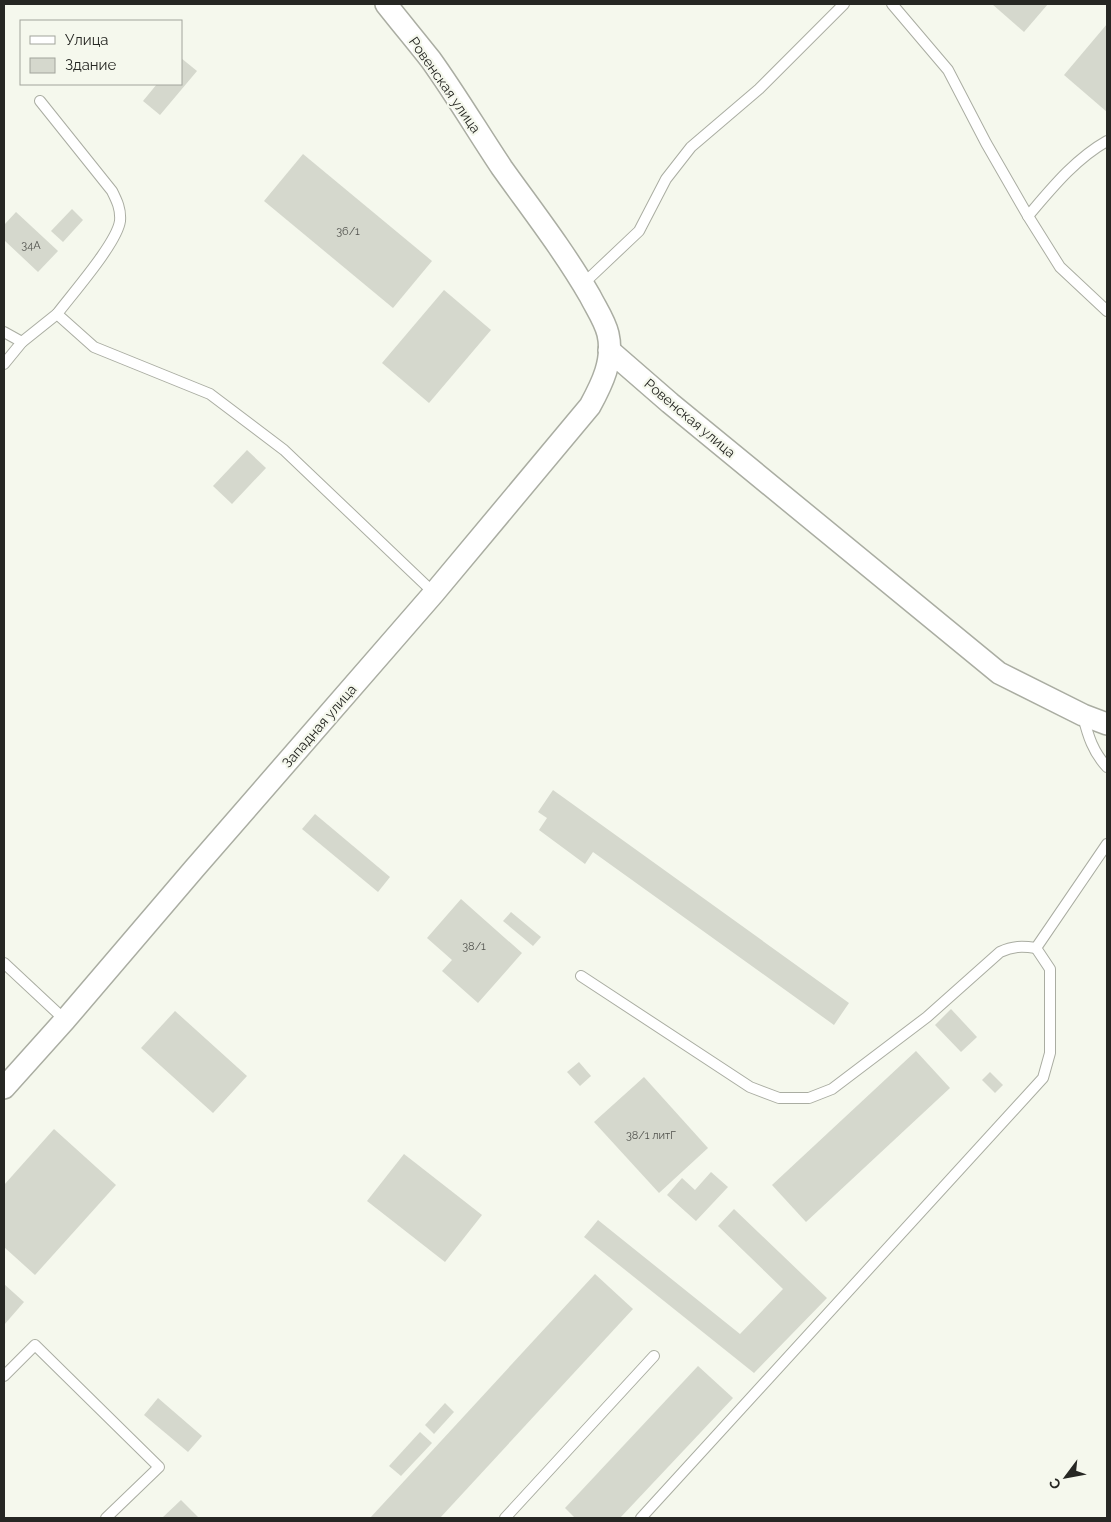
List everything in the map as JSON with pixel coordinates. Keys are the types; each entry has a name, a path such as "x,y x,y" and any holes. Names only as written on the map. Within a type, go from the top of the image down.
{"street":[{"name":"Ровенская улица","path":"386,4 431,61 502,168 544,224 583,284 608,334 609,350 670,403 999,673 1083,715 1107,724"},
{"name":"Западная улица","path":"4,1088 434,593 590,406 600,388 607,368 609,350"}],"lane":[{"path":"583,284 639,231 666,179 691,147 759,90 844,4"},
{"path":"892,4 948,70 986,143 1060,267 1107,311"},
{"path":"4,364 22,342 57,314 114,239 120,222 119,206 112,191 40,101"},
{"path":"1028,216 1064,175 1107,141"},
{"path":"57,314 94,347 210,394 284,450 434,593"},
{"path":"4,332 22,342"},
{"path":"1083,715 1089,738 1099,758 1107,767"},
{"path":"1036,948 1107,844"},
{"path":"581,976 750,1087 779,1098 809,1098 832,1089 919,1023 1000,952 1012,947 1036,948 1050,969 1050,1054 1042,1078 641,1518"},
{"path":"4,963 65,1020"},
{"path":"4,1376 35,1345 159,1468 106,1518"},
{"path":"505,1518 654,1356"}],"building":[{"path":"992,4 1048,4 1024,32"},
{"path":"1107,24 1107,112 1064,75"},
{"path":"182,59 197,71 160,115 143,101 156,85 182,85"},
{"path":"303,154 432,261 393,308 264,201"},
{"path":"72,209 83,220 63,242 51,231"},
{"path":"16,212 58,251 38,272 4,240 4,225"},
{"path":"444,290 491,330 429,403 382,363"},
{"path":"247,450 266,468 232,504 213,486"},
{"path":"553,790 849,1003 834,1025 593,852 585,864 539,830 547,818 538,812"},
{"path":"315,814 390,877 378,892 302,829"},
{"path":"461,899 522,953 478,1003 442,971 452,960 427,938"},
{"path":"511,912 541,937 533,946 503,921"},
{"path":"951,1009 977,1037 961,1052 935,1025"},
{"path":"175,1011 247,1076 213,1113 141,1048"},
{"path":"916,1051 950,1088 806,1222 772,1185"},
{"path":"579,1062 591,1076 580,1086 567,1072"},
{"path":"990,1072 1003,1085 995,1093 982,1080"},
{"path":"644,1077 708,1148 659,1193 594,1122"},
{"path":"54,1129 116,1185 35,1275 4,1247 4,1185"},
{"path":"404,1154 482,1215 445,1262 367,1201"},
{"path":"711,1172 728,1187 696,1221 667,1195 682,1178 695,1190"},
{"path":"734,1209 827,1298 754,1373 584,1237 598,1220 740,1334 783,1289 718,1226"},
{"path":"595,1274 633,1309 440,1518 370,1518"},
{"path":"4,1284 24,1302 4,1325"},
{"path":"698,1366 733,1398 620,1518 575,1518 565,1508"},
{"path":"158,1398 202,1436 188,1452 144,1415"},
{"path":"445,1403 454,1412 434,1434 425,1425"},
{"path":"420,1432 432,1443 401,1476 389,1466"},
{"path":"181,1500 199,1518 162,1518"}]}
